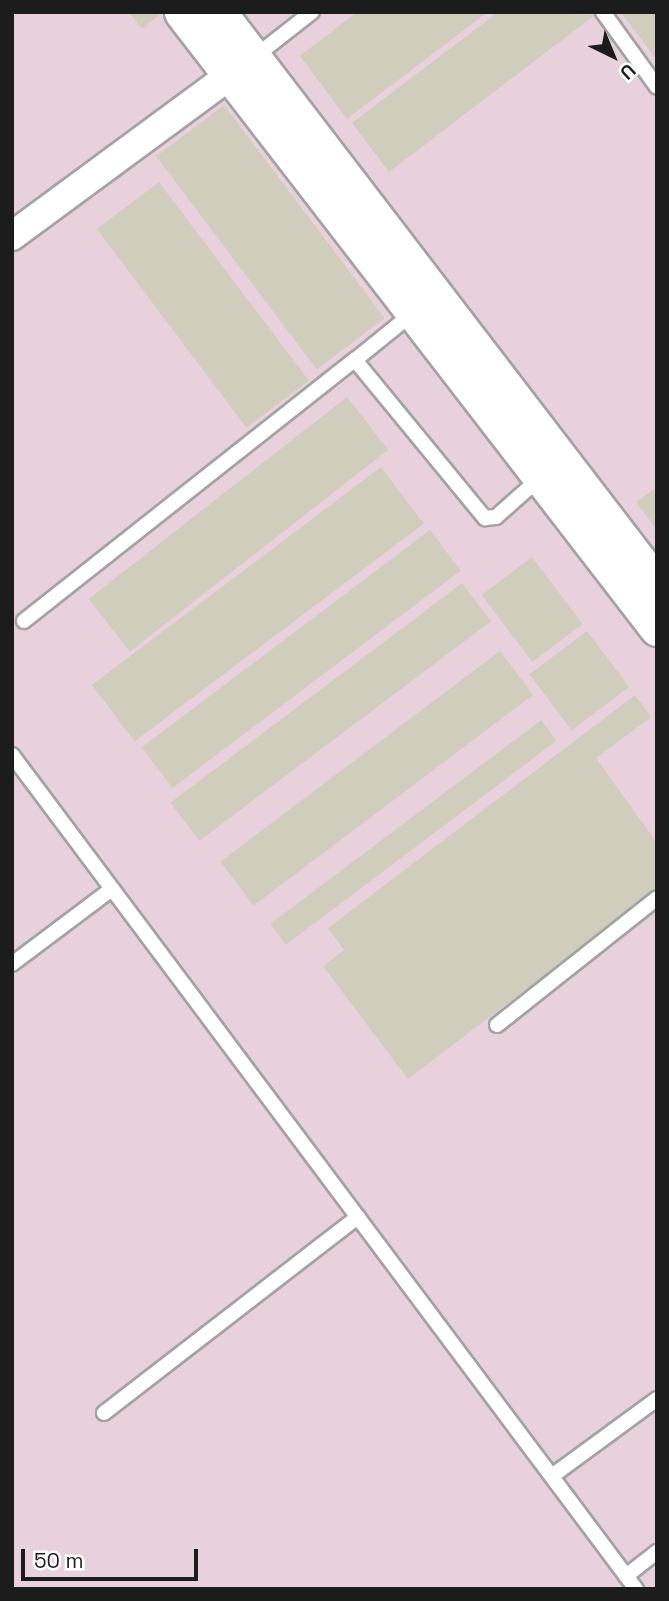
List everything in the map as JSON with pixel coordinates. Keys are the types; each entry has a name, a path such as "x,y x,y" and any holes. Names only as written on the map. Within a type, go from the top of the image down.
{"street":[{"path":"182,12 241,67 492,392 640,576 657,628"},
{"path":"218,12 241,67 414,312 492,392 540,478 640,576"},
{"path":"12,236 241,67"}],"lane":[{"path":"241,67 312,12"},
{"path":"603,12 657,87"},
{"path":"24,621 414,312"},
{"path":"355,360 485,518 496,517 540,478"},
{"path":"12,755 636,1589"},
{"path":"12,964 112,889"},
{"path":"497,1026 657,898"},
{"path":"104,1413 358,1217"},
{"path":"552,1476 657,1399"},
{"path":"626,1576 657,1552"}],"shaded area":[{"path":"12,12 657,12 657,1589 12,1589"}],"building":[{"path":"129,12 163,12 142,29"},
{"path":"357,12 488,12 347,119 300,56"},
{"path":"498,12 595,15 389,172 352,123"},
{"path":"621,12 657,12 657,60 622,14"},
{"path":"224,105 385,318 317,369 156,156"},
{"path":"159,182 309,381 247,428 97,229"},
{"path":"347,397 388,450 130,652 89,599"},
{"path":"381,467 424,524 135,742 92,685"},
{"path":"657,487 657,530 636,502"},
{"path":"430,530 461,571 172,788 142,747"},
{"path":"532,557 583,624 532,662 482,595"},
{"path":"462,583 491,621 199,841 170,803"},
{"path":"587,631 629,687 572,730 529,674"},
{"path":"500,651 533,695 254,906 220,862"},
{"path":"635,695 651,717 596,758 657,843 657,890 408,1079 323,966 344,950 328,928"},
{"path":"541,720 557,741 286,945 270,924"}]}
